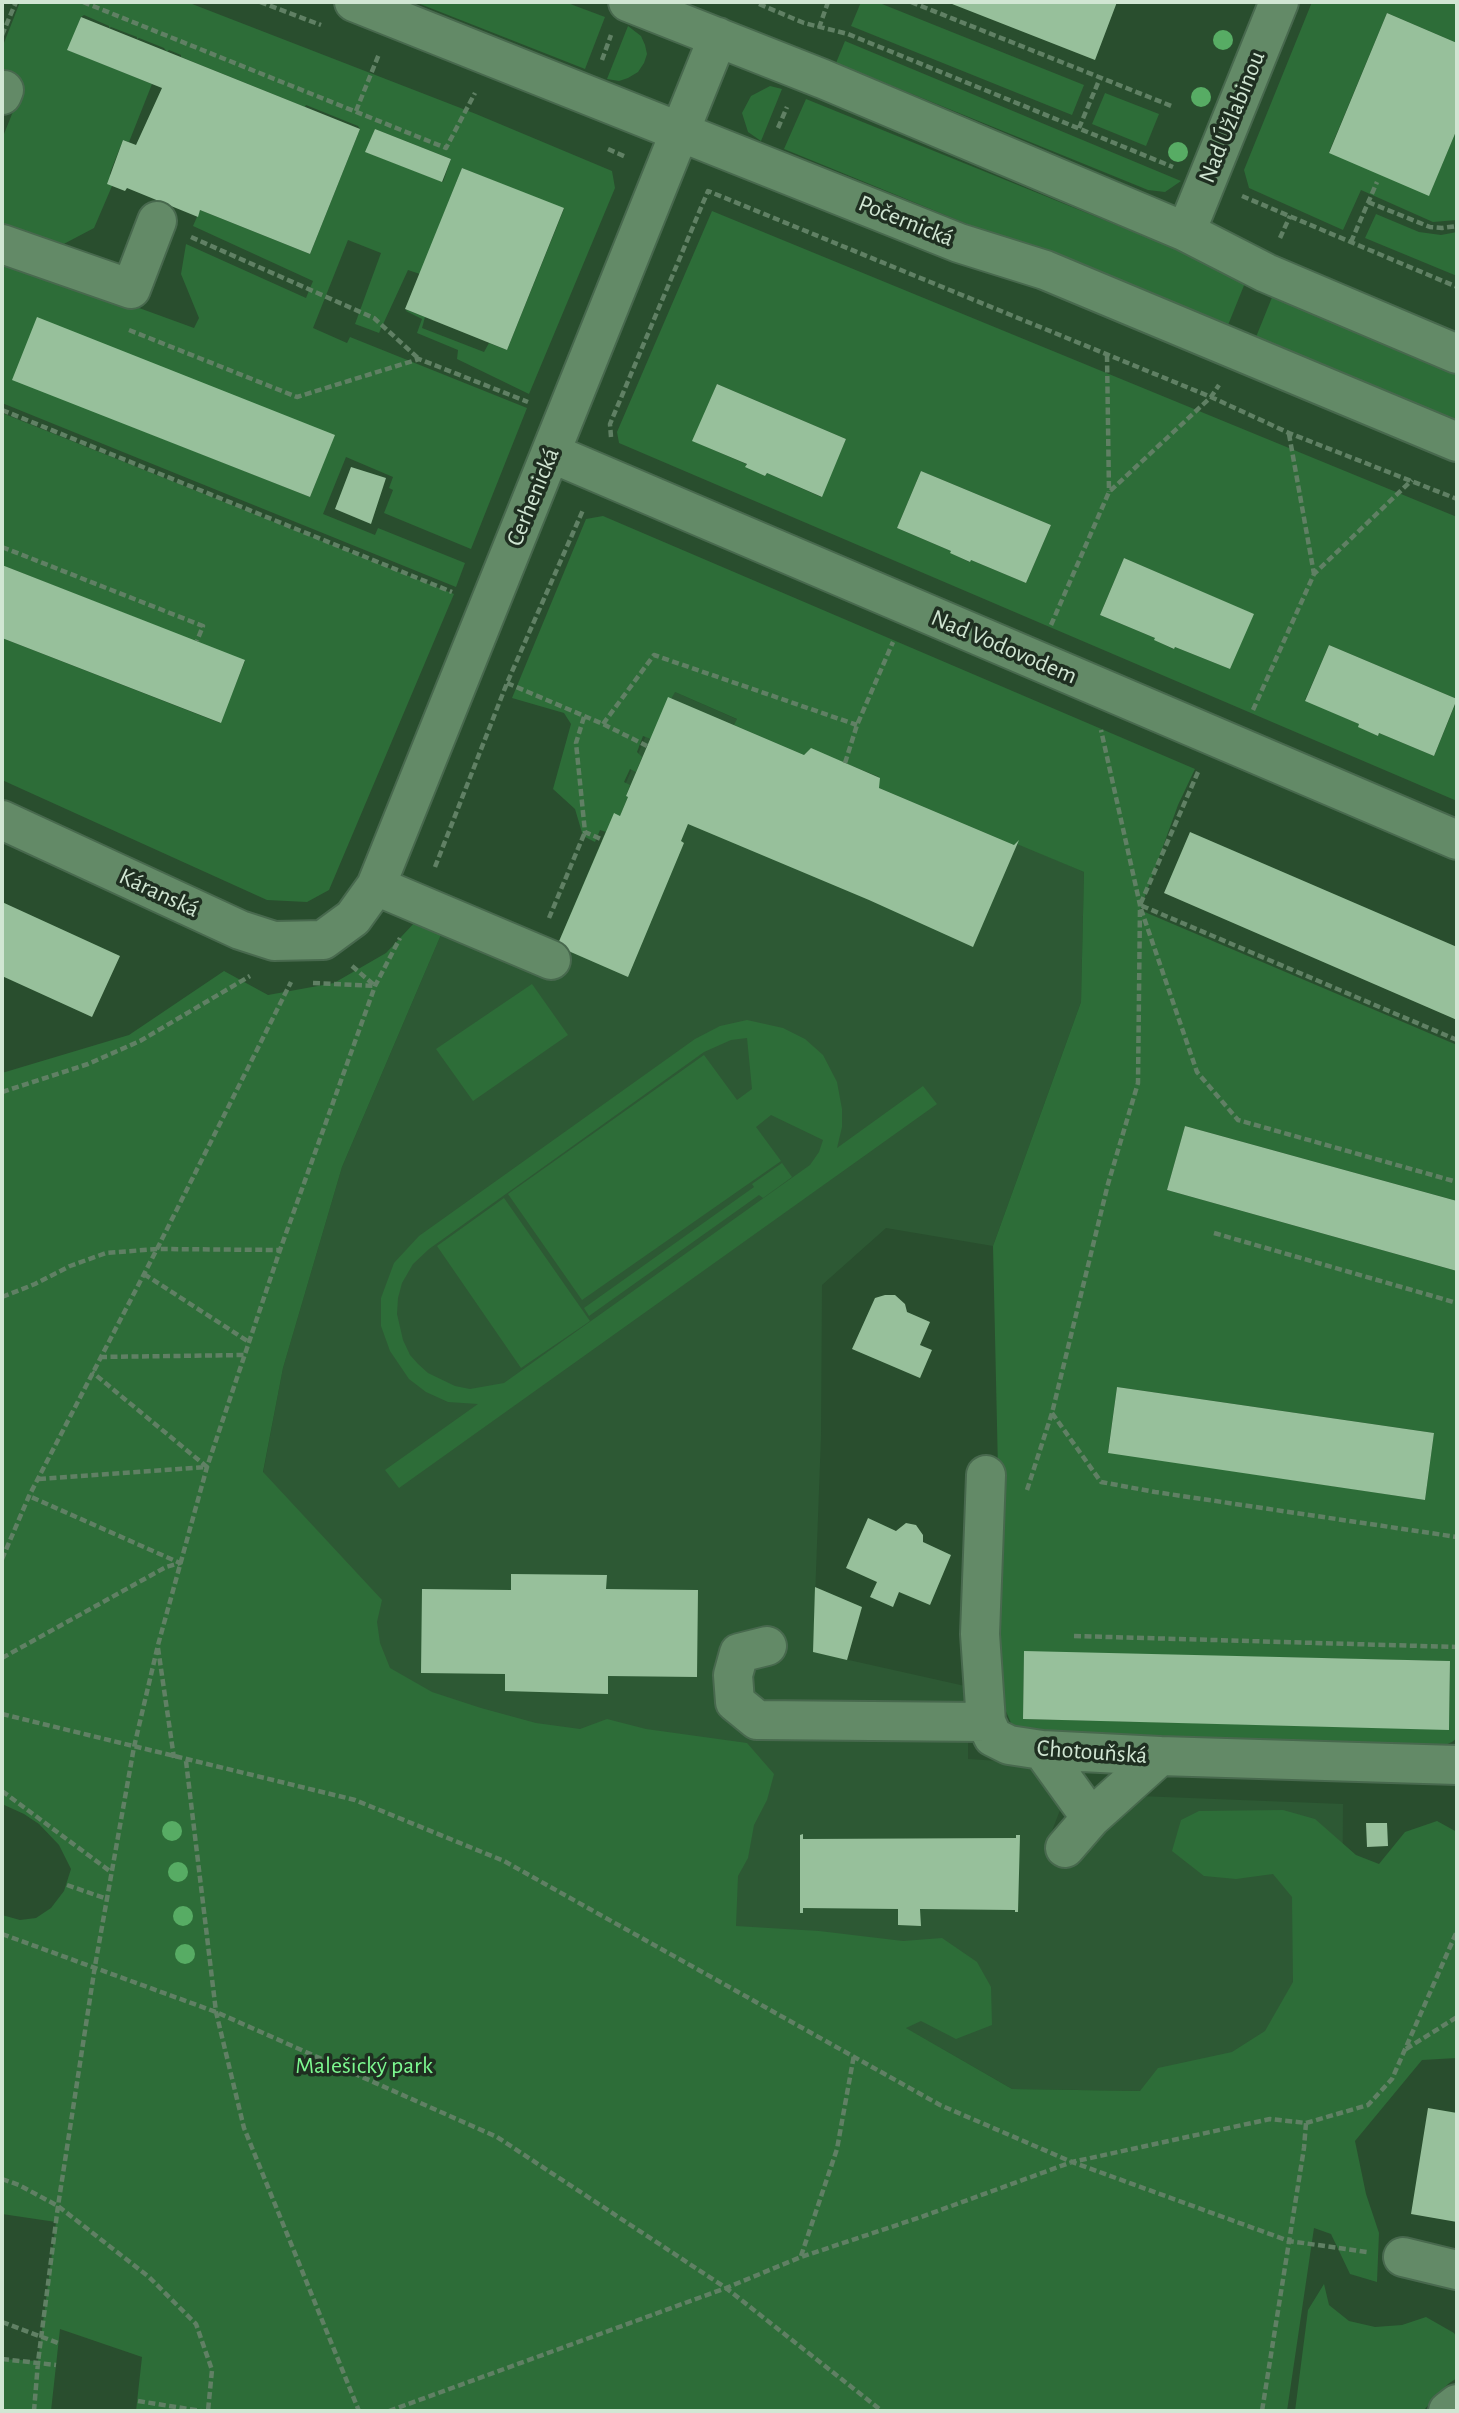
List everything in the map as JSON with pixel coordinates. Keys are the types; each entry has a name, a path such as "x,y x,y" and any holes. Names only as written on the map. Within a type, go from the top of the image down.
{"street":[{"name":"Počernická","path":"354,2 959,243 1045,270 1457,442"},
{"path":"628,2 803,71 1186,232 1266,273 1457,354"},
{"name":"Nad Úžlabinou","path":"1186,232 1279,2"},
{"name":"Cerhenická","path":"323,940 352,918 376,886 719,37"},
{"path":"2,244 131,289 157,221"},
{"name":"Nad Vodovodem","path":"551,453 605,459 888,597 1457,840"},
{"name":"Káranská","path":"2,820 240,930 274,941 323,940"},
{"path":"376,886 543,956"},
{"path":"767,1646 739,1653 733,1675 735,1702 757,1720 986,1722 980,1634 986,1475"},
{"name":"Chotouňská","path":"986,1722 993,1737 1009,1745 1042,1750 1457,1765"},
{"path":"1042,1750 1091,1818"},
{"path":"1065,1848 1091,1818 1160,1756"},
{"path":"1403,2257 1457,2270"},
{"path":"1448,2411 1457,2404"}],"path":[{"path":"2,35 16,2"},
{"path":"83,2 446,148 479,86"},
{"path":"745,206 803,71 828,2"},
{"path":"911,2 1174,107"},
{"path":"759,4 804,23 848,34 1206,180 1457,287"},
{"path":"2,18 8,21"},
{"path":"356,111 382,49"},
{"path":"1079,128 1100,78"},
{"path":"1351,242 1377,182"},
{"path":"34,2411 58,2206 111,1872 134,1747 158,1645 207,1467 279,1250 375,986 419,904 507,683 605,459 610,424 708,191 1211,397 1289,433 1457,499"},
{"path":"1368,202 1430,227 1457,226"},
{"path":"157,221 374,317 419,359 566,417"},
{"path":"117,325 297,397 419,359"},
{"path":"1108,355 1109,492"},
{"path":"1048,633 1109,492 1211,397 1223,380"},
{"path":"2,410 489,607"},
{"path":"1289,433 1314,574"},
{"path":"1248,720 1314,574 1412,480"},
{"path":"2,547 203,626 197,641"},
{"path":"845,763 857,725 896,636 876,627 888,597"},
{"path":"603,724 654,655 857,725"},
{"path":"466,664 647,746"},
{"path":"1090,683 1140,905 1196,1072 1238,1120 1457,1182"},
{"path":"543,956 585,832 576,743 584,717"},
{"path":"1027,1491 1052,1413 1108,1184 1138,1083 1140,905 1214,736"},
{"path":"585,832 603,840"},
{"path":"1140,905 1457,1040"},
{"path":"2,1092 88,1064 141,1041 258,972"},
{"path":"280,978 291,982 375,986"},
{"path":"2,1557 29,1496 291,982"},
{"path":"1214,1233 1457,1303"},
{"path":"2,1297 106,1253 157,1249 279,1250"},
{"path":"144,1274 249,1342"},
{"path":"100,1357 244,1355"},
{"path":"92,1372 207,1467"},
{"path":"1052,1413 1101,1482 1457,1537"},
{"path":"38,1479 207,1467"},
{"path":"29,1496 180,1563"},
{"path":"2,1658 166,1567 180,1563"},
{"path":"1074,1636 1457,1647"},
{"path":"158,1645 174,1758"},
{"path":"2,1714 186,1761 355,1800 505,1861 940,2105 1072,2162 1289,2241 1403,2257"},
{"path":"186,1761 216,2012 244,2128 359,2411"},
{"path":"2,1791 33,1817 111,1872"},
{"path":"67,1885 107,1899"},
{"path":"389,2411 726,2288 801,2257 1072,2162 1269,2119 1306,2123 1368,2105 1392,2079 1457,1931"},
{"path":"2,1934 216,2012 496,2137 726,2288 882,2411"},
{"path":"1405,2049 1457,2017"},
{"path":"801,2257 838,2149 853,2055"},
{"path":"1262,2411 1306,2123"},
{"path":"2,2179 58,2206 149,2277 196,2325 212,2370 208,2411"},
{"path":"2,2322 58,2343"},
{"path":"2,2359 56,2365"},
{"path":"138,2401 201,2411"}],"shaded area":[{"path":"666,688 1084,872 1081,1002 993,1246 886,1228 822,1285 821,1436 813,1652 965,1686 968,1699 968,1759 1031,1763 1062,1805 1050,1836 1076,1861 1139,1796 1343,1804 1341,2094 1012,2089 357,1705 263,1473 283,1368 342,1167 443,930 557,946"}],"green space":[{"path":"20,2 187,2 476,114 612,171 615,188 529,394 457,359 458,350 417,333 422,319 406,311 425,317 422,328 484,352 489,343 507,350 564,209 462,168 420,274 408,270 379,333 355,324 381,253 348,240 313,328 347,343 350,337 527,408 471,549 384,513 393,490 389,488 393,477 346,457 323,514 375,535 378,528 465,563 456,587 2,403 2,258 194,328 199,318 181,274 186,244 306,298 313,281 193,226 200,210 310,254 360,129 169,50 167,52 164,48 109,28 84,15 68,50 152,84 129,142 123,140 110,173 112,186 94,228 58,247 2,232 2,139 18,99 2,86 2,48","holes":["375,129 451,159 443,182 366,152","113,419 334,436 310,497"]},
{"path":"415,2 565,2 605,17 585,69"},
{"path":"861,2 877,2 1084,85 1072,115 851,26"},
{"path":"1312,2 1457,2 1457,43 1387,13 1329,152 1429,195 1457,129 1457,220 1433,222 1361,190 1343,230 1249,188 1244,170"},
{"path":"628,26 641,36 645,45 647,54 644,63 638,72 628,78 619,81 607,79"},
{"path":"845,41 1181,181 1165,192 1148,190 836,63"},
{"path":"770,86 782,89 761,141 748,132 742,113 751,96"},
{"path":"1105,93 1159,114 1146,146 1092,124"},
{"path":"806,99 1247,278 1226,330 784,149"},
{"path":"712,211 1457,517 1457,699 1329,645 1305,700 1359,724 1359,727 1378,736 1379,733 1434,756 1457,700 1457,801 619,443 617,432","holes":["717,384 846,439 821,497 767,473 765,476 746,464 693,441","921,471 1051,525 1026,583 971,560 969,562 951,551 897,528","1124,558 1253,614 1230,669 1175,647 1173,649 1155,638 1100,615"]},
{"path":"1376,214 1419,232 1441,235 1457,232 1457,276 1365,238"},
{"path":"1275,290 1457,366 1457,427 1254,342"},
{"path":"2,413 454,594 329,890 307,902 267,900 2,780 2,638 220,723 245,661 2,565"},
{"path":"603,516 1195,769 1178,805 1140,910 1457,1045 1457,1201 1185,1126 1167,1190 1457,1271 1457,1738 1452,1742 1443,1746 1412,1750 1017,1730 1011,1723 999,1695 993,1246 1081,1002 1084,872 879,788 879,777 811,749 804,755 734,725 737,719 675,692 671,699 668,698 651,739 643,736 637,752 642,757 636,772 630,769 624,782 630,785 620,816 614,814 606,832 600,830 595,842 583,836 575,809 553,789 571,724 564,713 512,698 586,519","holes":["1117,1387 1434,1433 1425,1500 1108,1452","1024,1652 1450,1661 1449,1729 1023,1719"]},
{"name":"Malešický park","path":"417,920 443,930 342,1167 283,1368 263,1472 382,1600 377,1622 380,1643 390,1668 432,1692 536,1723 580,1729 607,1719 646,1729 747,1743 774,1774 767,1800 754,1825 748,1858 738,1876 736,1926 819,1931 903,1941 942,1938 977,1962 991,1987 992,2025 956,2039 921,2021 906,2028 1012,2089 1140,2091 1158,2068 1232,2052 1265,2031 1293,1982 1292,1897 1273,1874 1236,1879 1204,1876 1172,1851 1181,1820 1199,1811 1283,1810 1315,1819 1356,1855 1379,1864 1405,1832 1437,1821 1457,1832 1457,2058 1422,2060 1355,2141 1366,2194 1379,2233 1377,2282 1350,2274 1331,2234 1314,2228 1287,2411 136,2411 142,2357 60,2329 51,2411 2,2411 2,2359 38,2361 56,2222 2,2214 2,1915 20,1920 36,1918 51,1908 64,1891 71,1869 59,1845 39,1824 2,1804 2,1073 129,1035 224,971 268,995 334,983 386,953"},
{"path":"532,984 568,1035 473,1101 436,1049"},
{"path":"747,1020 783,1028 805,1039 823,1055 837,1082 842,1109 842,1127 837,1148 923,1086 937,1104 399,1488 385,1470 478,1404 448,1402 426,1392 409,1379 390,1351 381,1326 381,1298 394,1263 419,1236 695,1039 720,1026","holes":["747,1038 752,1089 737,1100 704,1055 508,1194 582,1300 781,1161 756,1127 771,1115 823,1140 810,1165 504,1383 470,1389 455,1386 428,1373 410,1355 403,1340 397,1314 398,1298 402,1283 413,1264 429,1249 704,1052 731,1040"]},
{"path":"782,1163 792,1177 763,1198 759,1195 589,1316 584,1308 754,1187 752,1184"},
{"path":"504,1198 590,1321 521,1368 437,1246"},
{"path":"1324,2284 1329,2305 1349,2321 1375,2327 1402,2325 1426,2317 1454,2333 1457,2338 1457,2378 1423,2411 1295,2411 1308,2310"}],"building":[{"path":"947,2 1117,2 1095,60"},
{"path":"1387,13 1457,43 1457,129 1429,196 1329,153"},
{"path":"81,17 360,129 310,254 200,210 198,217 127,188 125,191 107,184 123,140 136,145 162,88 67,50"},
{"path":"375,129 451,159 442,182 365,152"},
{"path":"462,168 564,208 507,350 405,309"},
{"path":"37,317 335,435 310,497 12,380"},
{"path":"717,384 846,439 822,497 767,473 765,476 745,467 747,464 692,441"},
{"path":"351,467 386,478 371,524 335,509"},
{"path":"921,471 1051,525 1026,583 971,560 970,562 897,528"},
{"path":"1124,558 1254,614 1230,669 1175,647 1174,649 1100,615"},
{"path":"2,565 245,660 221,723 2,638"},
{"path":"1329,645 1457,699 1434,756 1379,733 1378,736 1358,727 1359,724 1305,701"},
{"path":"668,697 804,755 811,748 880,778 879,788 1014,845 1019,840 973,947 688,824 681,841 684,843 628,977 557,946 614,813 620,816"},
{"path":"1190,832 1457,947 1457,1020 1164,893"},
{"path":"2,902 120,956 92,1017 2,976"},
{"path":"1185,1126 1457,1201 1457,1271 1167,1190"},
{"path":"895,1295 905,1304 907,1312 930,1322 920,1345 932,1350 920,1378 852,1349 875,1298"},
{"path":"1117,1387 1434,1433 1425,1500 1108,1453"},
{"path":"868,1518 896,1531 906,1523 916,1525 923,1535 923,1542 951,1555 930,1605 899,1592 893,1607 870,1597 877,1582 846,1568"},
{"path":"511,1574 607,1575 606,1589 698,1590 697,1677 608,1676 608,1694 505,1691 505,1674 421,1673 422,1589 511,1590"},
{"path":"815,1587 862,1607 847,1660 813,1652"},
{"path":"1024,1651 1450,1661 1449,1730 1023,1719"},
{"path":"1366,1823 1387,1823 1388,1846 1367,1847"},
{"path":"803,1834 803,1839 1016,1838 1016,1835 1020,1835 1018,1912 920,1909 921,1926 898,1925 898,1909 803,1908 803,1913 800,1913 800,1835"},
{"path":"1428,2108 1457,2113 1457,2222 1411,2214"}]}
